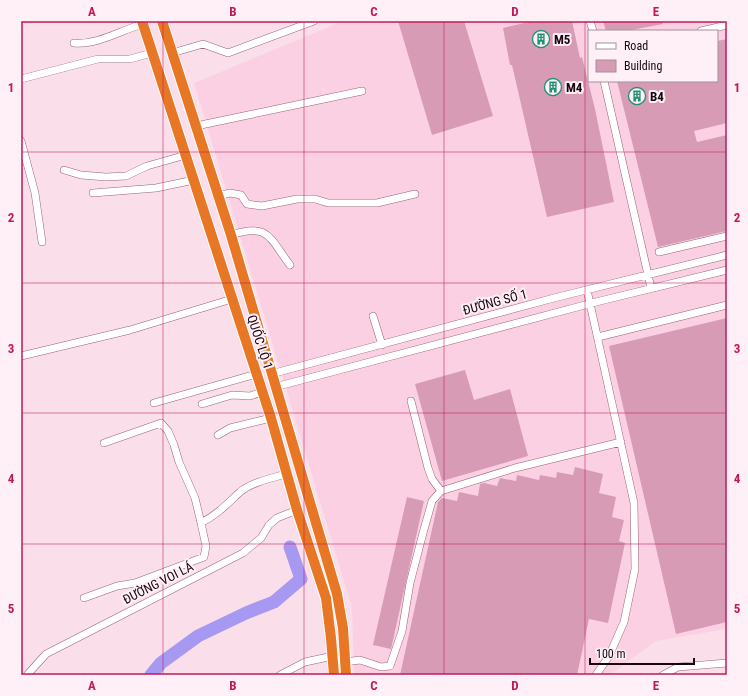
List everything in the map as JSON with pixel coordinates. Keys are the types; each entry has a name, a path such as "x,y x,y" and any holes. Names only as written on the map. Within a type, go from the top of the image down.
{"highway":[{"name":"QUỐC LỘ 1","path":"162,21 231,235 337,594 343,628 346,675"},
{"name":"QUỐC LỘ 1","path":"143,22 257,376 297,510 326,598 334,675"},
{"path":"257,376 271,374"},
{"path":"262,392 275,387"}],"street":[{"path":"172,53 203,44 228,53 314,21"},
{"path":"74,42 94,42 143,22"},
{"path":"705,30 727,25"},
{"path":"21,79 98,59 130,59 152,53"},
{"path":"604,82 651,288"},
{"path":"196,126 362,91"},
{"path":"21,141 35,193 42,242"},
{"path":"64,170 81,175 106,177 126,176 147,166 186,155"},
{"path":"94,193 156,188 194,180"},
{"path":"218,196 230,193 241,195 247,204 262,206 297,199 315,199 328,204 377,203 415,194"},
{"path":"231,235 251,230 265,232 272,238 290,265"},
{"path":"660,252 727,236"},
{"name":"ĐƯỜNG SỐ 1","path":"271,374 382,346 587,290 727,255"},
{"name":"ĐƯỜNG SỐ 1","path":"275,387 651,288 727,270"},
{"path":"587,290 634,503 635,569 624,622 610,656 596,675"},
{"path":"21,356 130,330 232,299"},
{"path":"598,337 727,305"},
{"path":"373,316 382,346"},
{"path":"154,403 257,376"},
{"path":"202,404 232,395 250,396 262,392"},
{"path":"411,402 420,432 428,468 432,479 441,491"},
{"path":"218,435 230,428 270,418"},
{"path":"84,598 117,586 135,583 204,557 206,546 194,498 168,431 161,423 104,443"},
{"path":"345,662 360,660 382,667 390,666 402,631 410,583 432,501 441,491 515,468 621,442"},
{"path":"201,523 216,516 241,491 262,481 286,474"},
{"name":"ĐƯỜNG VOI LÁ","path":"27,675 46,654 243,553 261,538 268,525 277,518 297,510"},
{"path":"280,675 305,662 333,656"},
{"path":"663,675 678,667 727,663"}],"shaded area":[{"path":"343,21 727,21 727,629 656,641 610,675 354,675 352,608 194,83"}],"building":[{"path":"398,21 464,21 493,116 432,135"},
{"path":"533,21 572,21 580,58 582,57 595,109 614,202 547,217 512,65 510,65 503,28"},
{"path":"603,21 662,21 663,24 631,30 606,30"},
{"path":"727,39 727,123 694,131 697,142 727,135 727,231 658,247 617,82 718,82 718,41"},
{"path":"727,318 727,622 676,634 609,346"},
{"path":"465,370 474,400 510,389 528,456 442,481 415,384"},
{"path":"575,467 603,474 599,493 616,497 612,517 624,520 619,541 625,543 608,623 589,619 577,675 400,675 438,502 442,498 457,501 459,492 478,496 480,484 484,483 497,486 500,478 516,481 517,475 539,480 540,475 556,478 557,472 573,475"},
{"path":"407,497 424,501 391,649 373,645"}],"waterway":[{"path":"151,675 161,663 198,636 246,613 274,602 301,579 290,547"}],"place":[{"name":"M5","path":"541,39"},
{"name":"M4","path":"553,87"},
{"name":"B4","path":"637,96"}]}
